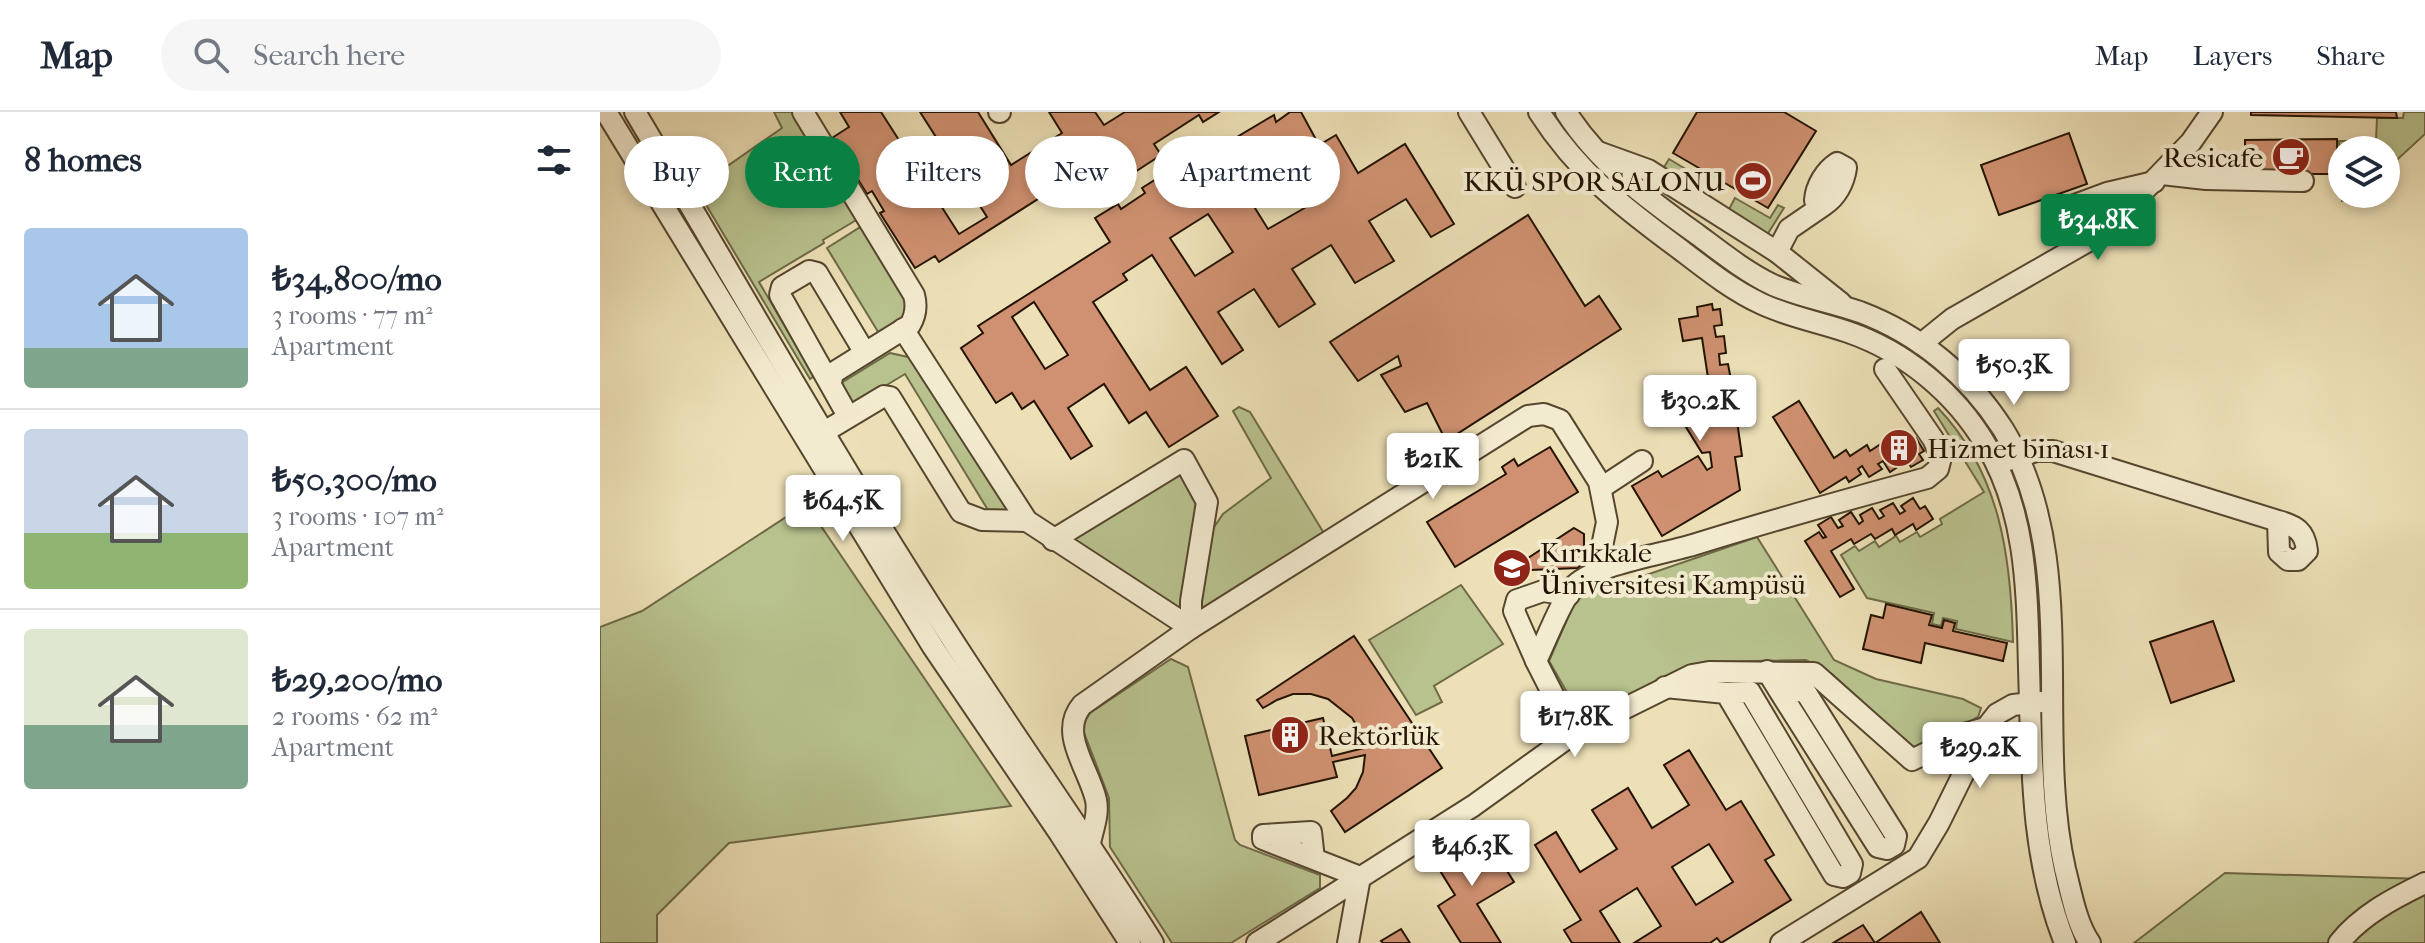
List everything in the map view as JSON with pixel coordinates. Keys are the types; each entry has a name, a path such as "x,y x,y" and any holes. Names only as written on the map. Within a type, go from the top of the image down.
{"street":[{"path":"606,112 933,647 1153,943"},
{"path":"635,112 828,438 1082,849 1130,943"},
{"path":"803,112 914,295 916,306 910,325 833,373 832,389 848,416"},
{"path":"1469,112 1515,187"},
{"path":"1539,112 1564,149 1603,190 1732,288 1782,312 1875,343 1908,362 1933,382 1971,423 1997,465 2011,500 2020,537 2028,624 2033,801 2047,888 2065,943"},
{"path":"1566,112 1595,151 1642,194 1745,269 1790,291 1885,323 1921,344 1947,365 1989,409 2017,456 2036,506 2044,547 2060,841 2071,891 2090,943"},
{"path":"1921,344 1952,319 2104,232 2191,142 2212,112"},
{"path":"1595,151 1648,170 1777,252 1847,308"},
{"path":"2072,206 2158,178 2303,181"},
{"path":"1777,252 1789,229 1824,205"},
{"path":"831,382 780,295 782,287 809,271 817,273 865,353"},
{"path":"903,329 1027,521 1191,628"},
{"path":"1913,409 1947,365"},
{"path":"1536,661 1569,595 1578,583 1597,571 1927,478 1938,469 1941,457 1933,439 1885,369"},
{"path":"814,455 848,416 884,396 890,397 961,512 982,520 1027,521"},
{"path":"1082,849 1097,804 1073,736 1074,716 1082,705 1191,628 1528,416 1544,414 1560,420 1601,488 1607,510 1607,527 1597,571"},
{"path":"1997,465 2036,451 2053,451 2278,521"},
{"path":"1053,540 1184,460 1207,502 1191,601 1191,628"},
{"path":"1601,488 1642,461"},
{"path":"1569,595 1543,591 1517,600 1514,611 1573,734"},
{"path":"1257,943 1473,806 1573,734 1682,678 1702,673 1767,671 1804,671 1820,675 1912,760 1967,733 1986,728"},
{"path":"1767,671 1780,692 1878,847 1887,849 1894,845 1896,836 1805,691 1780,692"},
{"path":"1665,687 1726,693 1750,692 1852,864 1850,873 1843,877 1834,875 1726,693"},
{"path":"1781,943 1918,858 1986,728 1997,714 2013,705 2052,702"},
{"path":"1314,859 1360,877"},
{"path":"1348,943 1360,877"},
{"path":"2339,943 2348,931 2390,900 2425,883"}],"green space":[{"path":"774,112 792,112 807,136 771,136 782,128"},
{"path":"2404,112 2425,112 2425,134 2400,157 2400,136 2376,136 2377,118 2403,118"},
{"path":"745,154 745,208 851,208 858,219 759,282 814,376 810,379 708,208 729,208 729,165"},
{"path":"1669,159 1704,180 1696,194 1661,172"},
{"path":"1735,198 1770,218 1778,205 1784,208 1765,238 1727,213"},
{"path":"862,226 906,298 906,315 880,335 827,248"},
{"path":"890,353 917,359 1013,511 991,515 905,374 852,406 838,385"},
{"path":"1239,407 1250,412 1325,535 1199,609 1208,536 1223,514 1271,478 1233,411"},
{"path":"1938,408 1976,460 1998,517 2009,578 2013,642 1956,629 1957,621 1943,618 1941,626 1932,624 1934,613 1867,598 1841,555 1855,546 1859,551 1875,541 1879,547 1896,536 1900,542 1917,532 1920,537 1942,524 1940,519 1984,492 1934,411"},
{"path":"1182,470 1199,499 1182,605 1178,608 1074,541 1075,534"},
{"path":"806,504 1011,806 729,843 657,915 657,943 600,943 600,627 642,611"},
{"path":"1757,537 1834,660 1876,679 1963,699 1981,708 1978,717 1928,744 1912,747 1832,674 1806,660 1708,662 1597,714 1576,708 1549,661 1576,599"},
{"path":"1461,585 1503,644 1434,686 1442,702 1416,715 1369,640"},
{"path":"1171,659 1188,667 1235,840 1240,845 1320,875 1320,888 1231,943 1172,943 1110,847 1109,798 1083,730 1090,713"},
{"path":"2225,873 2425,879 2425,943 2134,943"}],"building":[{"path":"840,112 881,112 896,136 876,136 876,198 872,191 867,194 860,183 860,136 835,136 849,127"},
{"path":"920,112 978,112 993,136 935,136"},
{"path":"1049,112 1095,112 1104,125 1125,112 1219,112 1203,122 1199,115 1166,136 1153,136 1153,160 1137,171 1137,136 1057,136 1062,133"},
{"path":"1290,112 1301,112 1314,136 1239,136 1274,115 1276,122"},
{"name":"KKÜ SPOR SALONU","path":"1697,112 1784,112 1816,131 1768,208 1673,153"},
{"path":"2251,112 2396,112 2397,118 2251,115"},
{"path":"2069,133 2087,184 1999,215 1981,165"},
{"name":"Resicafe","path":"2328,139 2328,174 2245,174 2245,140"},
{"path":"1340,142 1358,173 1405,144 1454,224 1431,237 1406,199 1369,221 1394,261 1355,283 1331,245 1292,269 1315,304 1279,327 1254,289 1218,312 1243,350 1222,364 1152,255 1123,274 1127,280 1093,302 1150,390 1186,367 1218,416 1169,447 1146,412 1129,423 1104,384 1068,408 1092,446 1071,459 1034,401 1022,409 1012,393 996,403 961,348 983,333 978,326 1110,242 1095,218 1111,208 1137,208 1137,198 1145,193 1142,188 1153,181 1153,208 1255,208 1268,229 1305,208 1340,208","holes":["1208,214 1233,252 1195,276 1170,238","1034,302 1068,355 1045,369 1012,317"]},
{"path":"1025,156 1025,207 939,262 935,256 915,268 880,213 884,211 882,208 942,208 959,234 987,217 981,208 1009,208 1009,162 1011,165"},
{"path":"1528,215 1585,306 1599,296 1621,329 1446,441 1427,403 1405,412 1381,375 1401,366 1398,356 1358,381 1330,342"},
{"path":"1712,304 1713,310 1720,309 1722,325 1714,326 1716,337 1724,336 1726,353 1719,354 1720,365 1728,364 1731,380 1723,381 1724,392 1732,391 1735,407 1728,408 1730,422 1737,421 1742,456 1735,457 1740,490 1662,536 1632,486 1658,471 1662,477 1698,456 1707,470 1712,467 1710,452 1702,453 1686,427 1713,411 1702,338 1683,341 1679,319 1698,316 1697,307"},
{"name":"Hizmet binası 1","path":"1799,401 1834,458 1846,450 1850,456 1867,445 1870,451 1887,440 1891,446 1908,435 1911,441 1916,438 1924,451 1919,454 1923,460 1911,467 1904,456 1899,459 1902,464 1890,472 1883,461 1878,464 1882,469 1869,477 1862,466 1858,469 1861,474 1849,482 1846,477 1820,493 1773,417"},
{"path":"1550,447 1578,492 1455,567 1427,522 1506,474 1502,467 1514,459 1518,466"},
{"path":"1913,498 1920,509 1925,506 1933,519 1916,530 1913,524 1895,535 1892,529 1875,539 1871,534 1854,544 1851,539 1831,551 1854,589 1840,597 1805,541 1819,532 1823,538 1826,537 1818,525 1831,517 1838,528 1843,526 1839,520 1851,512 1859,524 1863,521 1860,515 1872,508 1879,519 1884,516 1880,510 1893,503 1900,514 1905,511 1901,506"},
{"path":"1574,528 1584,534 1584,562 1578,568 1508,571"},
{"path":"1886,604 1932,615 1929,625 1942,628 1944,620 1955,623 1953,631 2007,643 2003,661 1925,643 1921,663 1863,649 1871,615 1883,618"},
{"path":"2213,621 2234,681 2171,703 2150,642"},
{"name":"Rektörlük","path":"1354,636 1442,768 1345,832 1331,811 1356,788 1363,772 1365,755 1333,762 1337,777 1259,795 1245,736 1323,718 1332,756 1364,748 1361,733 1352,718 1328,699 1311,694 1293,694 1263,708 1257,700"},
{"path":"1689,750 1726,810 1741,801 1774,855 1765,860 1791,900 1721,943 1717,938 1710,943 1634,943 1661,926 1637,888 1600,911 1620,943 1572,943 1564,930 1581,920 1535,845 1556,832 1580,872 1617,849 1592,810 1628,788 1652,828 1689,805 1664,765","holes":["1709,844 1733,882 1696,905 1672,867"]},
{"path":"1482,831 1514,882 1477,904 1501,943 1461,943 1438,906 1455,895 1434,861"},
{"path":"1921,912 1940,943 1875,943"},
{"path":"1863,925 1875,943 1833,943"},
{"path":"1401,929 1410,943 1381,941"}],"place":[{"name":"Resicafe","path":"2291,157"},
{"name":"KKÜ SPOR SALONU","path":"1753,181"},
{"name":"Hizmet binası 1","path":"1899,448"},
{"name":"Kırıkkale Üniversitesi Kampüsü","path":"1512,568"},
{"name":"Rektörlük","path":"1290,735"}]}
